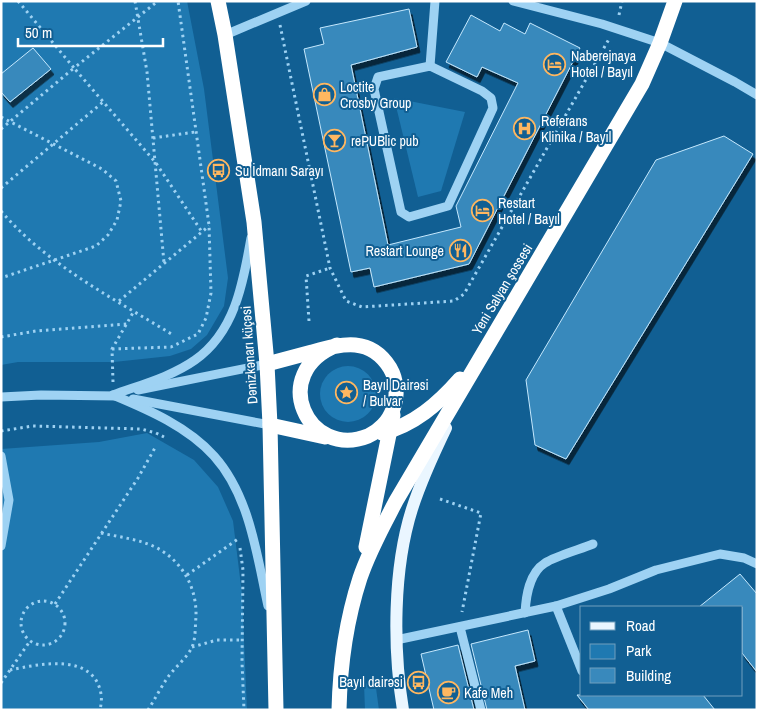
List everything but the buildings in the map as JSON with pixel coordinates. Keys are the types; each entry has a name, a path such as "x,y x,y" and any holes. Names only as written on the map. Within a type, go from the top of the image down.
{"highway":[{"name":"Dənizkənarı küçəsi","path":"218,1 254,222 267,364 276,637 276,710"},
{"name":"Yeni Salyan şossesi","path":"481,356 637,91 660,43 676,1"},
{"path":"267,364 337,345 351,344 376,352 393,373 396,386 396,400 342,657 340,710"},
{"path":"337,345 324,350 304,371 300,385 300,400 305,414 313,425 324,434 338,439"},
{"path":"270,425 349,440 389,431 406,425 432,407 451,390 481,356"},
{"path":"360,576 396,501 481,356"},
{"path":"360,439 371,435 380,428 387,420 396,400"}],"main road":[{"path":"403,710 396,640 404,543 412,510 427,468 481,356"}],"street":[{"path":"225,35 306,1"},
{"path":"430,66 435,1"},
{"path":"512,1 616,28 660,43 754,91"},
{"path":"430,66 482,91 492,98 493,108 448,206 409,217 400,212 374,89 378,78 430,66"},
{"path":"114,395 173,372 195,360 215,341 235,308 243,280 254,222"},
{"path":"114,395 267,364"},
{"path":"114,395 141,406 195,438 215,456 236,488 248,520 276,637"},
{"path":"1,397 114,395 270,425"},
{"path":"1,456 9,500 1,546"},
{"path":"525,613 526,594 531,582 544,563 593,544"},
{"path":"396,640 556,606 609,590 656,570 720,554 744,558 757,564"},
{"path":"556,606 580,666"},
{"path":"460,627 481,710"}],"path":[{"path":"18,1 156,163 202,232"},
{"path":"135,1 147,72 164,263"},
{"path":"1,129 158,1"},
{"path":"112,349 171,347 198,334 206,318 211,293 209,225 178,1"},
{"path":"278,13 330,268 346,301 362,307 454,301 464,294 616,28 622,1"},
{"path":"1,188 103,102"},
{"path":"1,118 102,169 116,181 121,201 117,220 108,235 96,246 1,278"},
{"path":"153,138 195,132"},
{"path":"1,211 17,229 53,261 173,335"},
{"path":"118,301 209,225"},
{"path":"309,321 306,276 330,268"},
{"path":"114,395 112,349 134,311"},
{"path":"1,337 36,331 127,324"},
{"path":"1,431 33,426 141,429 156,433 172,441"},
{"path":"55,604 138,478 156,446"},
{"path":"440,499 481,513 460,627"},
{"path":"236,531 244,570 242,640 244,710"},
{"path":"101,533 134,540 154,547 172,560 187,575 194,591 196,608 192,647 168,676 148,710"},
{"path":"187,575 238,539"},
{"path":"41,601 55,604 64,616 64,631 60,637 48,645 40,646 30,641 23,633 21,626 24,612 28,607 41,601"},
{"path":"192,647 217,640 242,640"},
{"path":"1,683 30,641"},
{"path":"10,670 38,664 58,663 86,670 97,681 102,695 100,710"}],"green space":[{"path":"1,1 187,1 204,89 228,278 224,306 207,335 191,349 170,356 114,362 18,362 1,365"},
{"path":"394,98 465,112 441,191 418,197"},
{"path":"342,366 354,366 364,370 372,378 376,394 372,410 364,418 354,422 342,422 332,418 324,410 320,400 320,388 324,378 332,370"},
{"path":"147,433 194,460 218,487 233,521 242,594 247,710 1,710 1,449 99,442"},
{"path":"375,681 379,710 365,710 364,684"}],"place":[{"name":"Naberejnaya Hotel / Bayıl","path":"555,64"},
{"name":"Loctite Crosby Group","path":"324,95"},
{"name":"Referans Klinika / Bayıl","path":"525,129"},
{"name":"rePUBlic pub","path":"335,141"},
{"name":"Su İdmanı Sarayı","path":"219,171"},
{"name":"Restart Hotel / Bayıl","path":"482,211"},
{"name":"Restart Lounge","path":"460,251"},
{"name":"Bayıl Dairəsi / Bulvar","path":"347,393"},
{"name":"Bayıl dairəsi","path":"419,682"},
{"name":"Kafe Meh","path":"448,693"}]}
